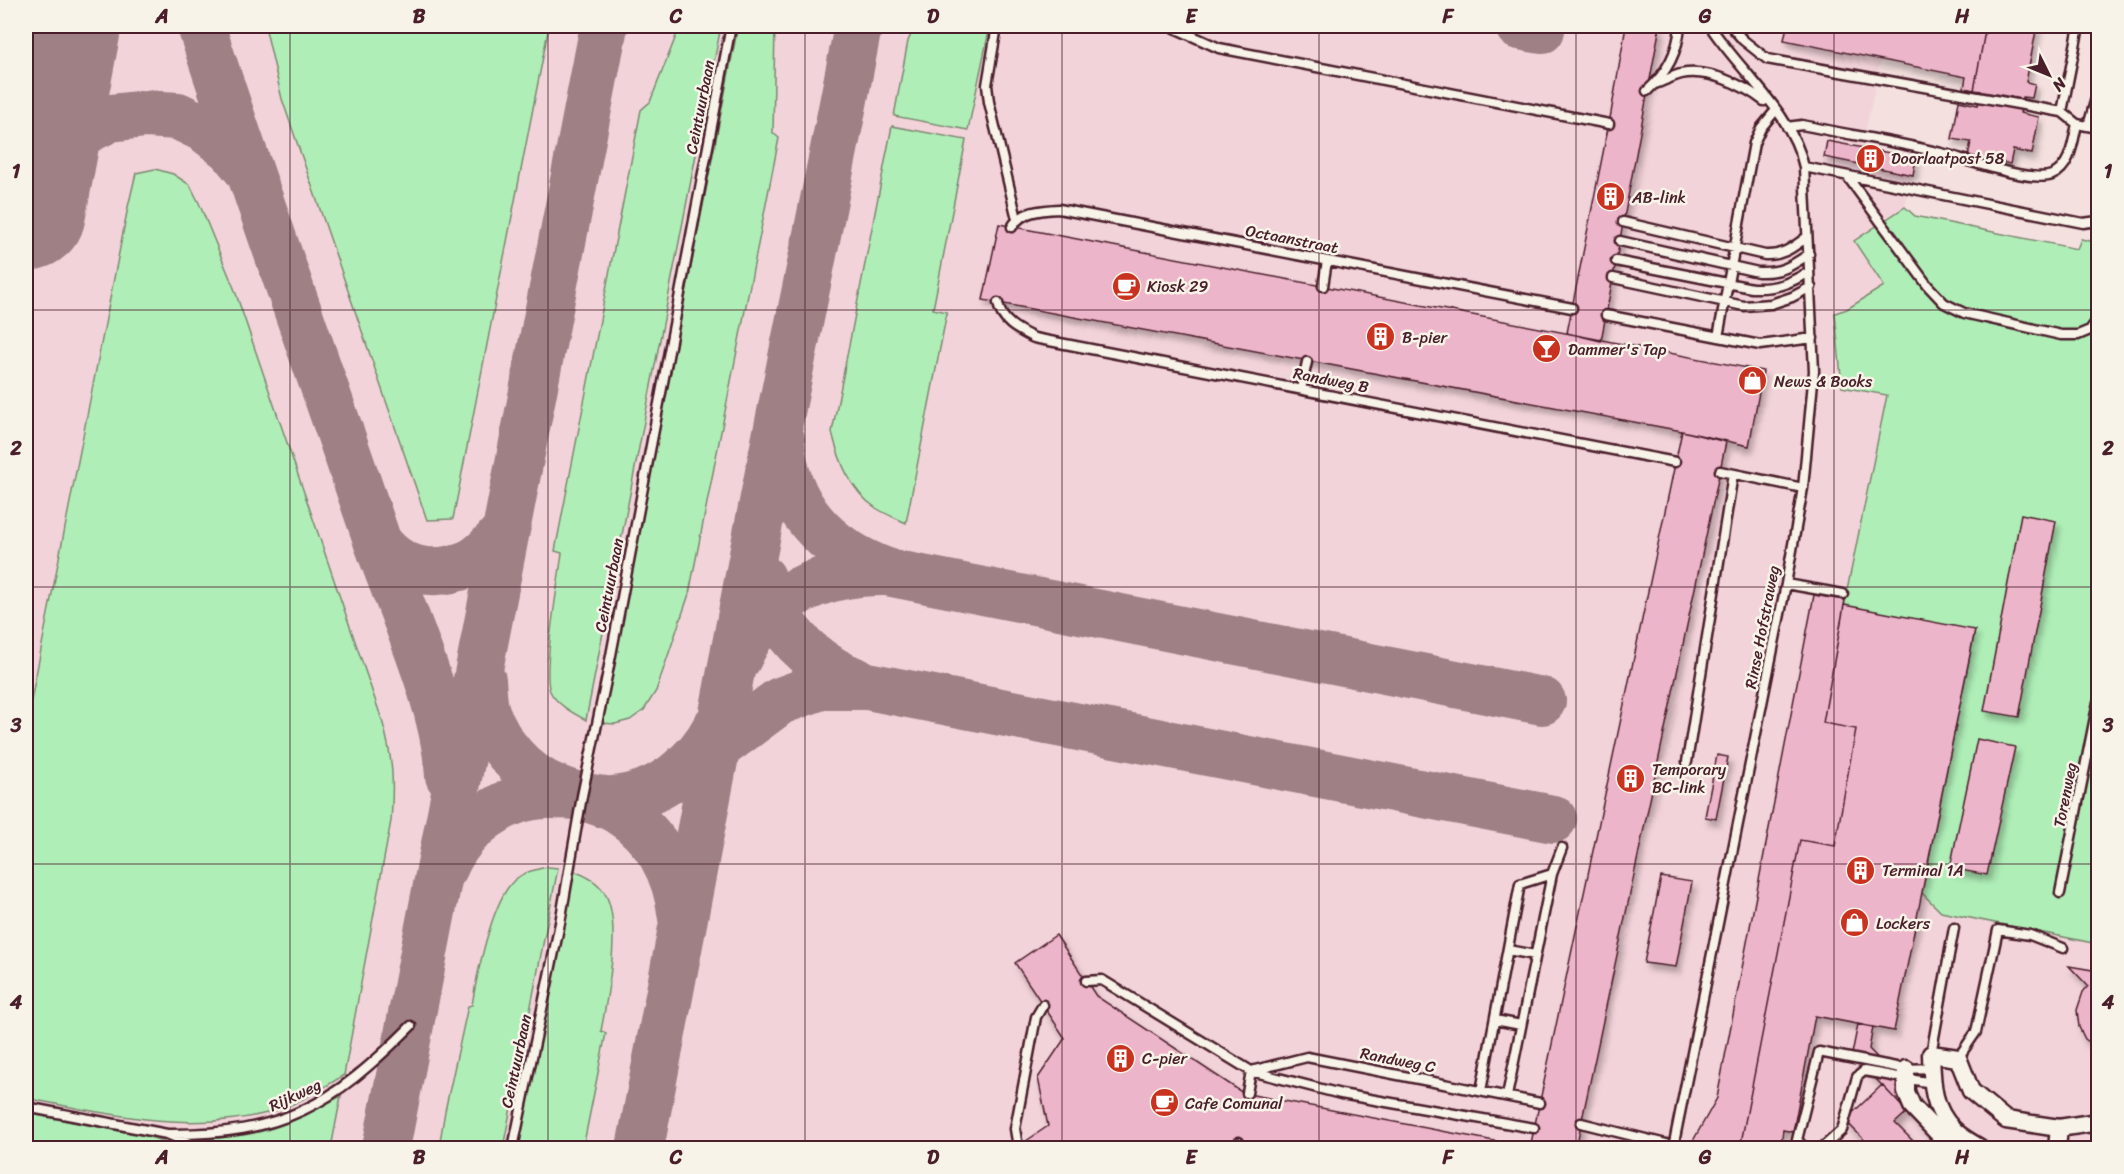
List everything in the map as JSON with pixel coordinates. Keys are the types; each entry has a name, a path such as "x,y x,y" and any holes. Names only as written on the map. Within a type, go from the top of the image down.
{"street":[{"path":"1980,1149 1953,1130 1937,1108 1931,1068 1958,1058 1971,1091 2006,1120 2059,1128 2098,1122"},
{"path":"1906,1074 1906,1092 1912,1106 1952,1149"},
{"path":"2057,1149 2059,1128"}],"lane":[{"name":"Ceintuurbaan","path":"513,1149 560,923 582,796 731,26"},
{"name":"Octaanstraat","path":"997,26 987,86 1014,223 1038,210 1059,209 1572,308"},
{"path":"1170,26 1219,48 1609,124"},
{"name":"Rinse Hofstraweg","path":"1647,91 1655,84 1676,52 1680,26"},
{"name":"Rinse Hofstraweg","path":"1673,1147 1786,584 1803,488 1814,371 1804,167 1801,153 1776,110 1710,26"},
{"path":"1731,26 1743,40 1767,59 2062,112 2078,124 2098,128"},
{"path":"2062,112 2079,26"},
{"name":"Rinse Hofstraweg","path":"1655,84 1683,74 1707,74 1750,90 1776,110"},
{"path":"2088,126 2098,91"},
{"path":"1718,337 1754,143 1761,128 1776,110"},
{"path":"1787,127 1802,125 1946,154 1978,166 2033,176 2051,175 2064,165 2071,152 2078,124"},
{"path":"1804,167 2083,224 2098,221"},
{"path":"1847,176 1928,286 1944,303 1964,313 2061,335 2078,335 2090,330 2098,319"},
{"path":"1623,222 1735,248 1777,255 1788,251 1808,237"},
{"path":"1620,241 1758,272 1774,273 1790,267 1809,254"},
{"path":"1323,286 1328,261"},
{"path":"1616,261 1752,288 1771,288 1790,283 1809,272"},
{"path":"1613,278 1744,306 1771,304 1811,287"},
{"name":"Randweg B","path":"998,303 998,307 1012,328 1034,338 1675,462"},
{"path":"1606,315 1760,345 1813,338"},
{"path":"1301,389 1307,362"},
{"path":"1720,471 1803,488"},
{"path":"1687,762 1732,474"},
{"path":"1786,584 1843,594"},
{"name":"Torenweg","path":"2060,893 2098,702"},
{"path":"1507,1096 1552,874 1562,848"},
{"path":"1481,1091 1520,884 1552,874"},
{"path":"1931,1068 1954,928"},
{"path":"1958,1058 1976,1032 1998,930 2030,934 2063,948"},
{"path":"1508,950 1535,955"},
{"path":"1086,981 1102,980 1251,1071 1341,1094 1534,1128"},
{"path":"1018,1147 1015,1129 1036,1017 1043,1005"},
{"path":"1495,1020 1521,1025"},
{"name":"Rijkweg","path":"26,1107 167,1134 237,1131 269,1124 333,1095 364,1071 411,1026"},
{"path":"1805,1149 1797,1140 1819,1052 1906,1074 1931,1068"},
{"name":"Randweg C","path":"1251,1071 1307,1058 1540,1103"},
{"path":"1822,1149 1842,1130 1857,1077 1864,1071 1906,1074 1931,1068"},
{"path":"1247,1093 1251,1071"},
{"path":"1581,1123 1673,1147"},
{"name":"Rijkweg","path":"167,1134 201,1149"}],"shaded area":[{"path":"26,26 1787,26 1785,41 1881,60 1862,147 1828,141 1824,157 1913,175 1905,207 1862,235 1884,286 1835,314 1842,386 1887,395 1844,604 1975,630 1922,893 2054,936 2098,944 2098,1148 26,1148"}],"green space":[{"path":"265,26 549,26 453,519 427,520 282,99"},
{"path":"680,26 721,26 586,720 561,704 550,691 549,645 562,553 555,551 641,110 650,102"},
{"path":"738,26 775,26 773,133 779,138 689,594 656,691 644,710 630,720 615,724 602,723"},
{"path":"915,26 990,26 968,130 894,116 908,41"},
{"path":"892,126 966,140 933,309 947,312 906,523 876,508 859,493 842,464 832,432"},
{"path":"155,169 173,174 190,185 234,288 382,720 392,770 391,821 344,1075 309,1096 281,1109 240,1118 209,1121 148,1119 26,1098 26,726 128,207 136,173"},
{"path":"1905,207 1915,216 2077,249 2081,239 2098,243 2098,944 1941,912 1922,893 1975,631 1844,605 1887,395 1842,387 1835,313 1847,309 1884,286 1854,241"},
{"path":"547,867 558,868 503,1148 439,1148 468,1006 472,1005 481,959 497,909 503,895 514,881 527,873"},
{"path":"573,871 598,885 610,905 612,960 601,1031 606,1033 583,1148 518,1148"},
{"path":"341,1096 331,1148 217,1148 199,1140 264,1131 299,1118"},
{"path":"26,1113 146,1136 186,1148 26,1148"}],"building":[{"name":"AB-link","path":"1626,26 1660,26 1601,341 1567,333"},
{"path":"1787,26 1986,26 1974,90 1964,88 1966,77 1784,40"},
{"path":"1986,26 2037,26 2026,82 2035,84 2032,98 2023,97 2020,113 2039,117 2032,154 2013,150 2010,164 1968,156 1971,142 1952,139 1959,101 1978,105 1981,91 1974,90"},
{"name":"Doorlaatpost 58","path":"1827,141 1916,158 1913,175 1824,157"},
{"name":"B-pier","path":"999,224 1763,371 1749,446 1682,431 983,300"},
{"name":"Temporary BC-link","path":"1682,431 1726,442 1576,1148 1530,1148"},
{"path":"2021,514 2056,521 2019,717 1984,711"},
{"path":"1814,595 1845,600 1823,723 1856,729 1835,846 1800,840 1740,1148 1689,1148 1717,1098"},
{"name":"Terminal 1A","path":"1844,605 1975,630 1894,1031 1815,1016 1793,1132 1783,1130 1782,1148 1740,1148 1800,840 1835,846 1856,729 1823,723"},
{"path":"1977,739 2015,747 1987,875 1950,868"},
{"path":"1717,755 1728,757 1716,819 1705,817"},
{"path":"1661,877 1692,882 1676,967 1644,963"},
{"name":"C-pier","path":"1056,935 1096,996 1243,1093 1531,1148 1272,1148 1233,1141 1195,1148 1016,1148 1048,1126 1038,1078 1065,1038 1015,963"},
{"path":"2069,966 2098,971 2098,1048 2085,1039 2079,1027 2077,1010 2083,992 2088,986"},
{"path":"1858,1024 1873,1027 1869,1049 1965,1148 1942,1148 1852,1054"},
{"path":"1882,1085 1907,1112 1895,1123 1920,1148 1868,1148 1869,1145 1845,1120"}],"taxiway":[{"path":"201,26 376,537 420,655 439,717 449,776"},
{"path":"386,1148 604,26"},
{"path":"640,1148 756,539 858,26"},
{"path":"1519,26 1541,30"},
{"path":"26,218 39,178 56,153 82,132 110,118 146,114 178,116 205,129 231,149 248,170"},
{"path":"781,439 790,485 812,522 827,538 845,551 887,572 1542,701"},
{"path":"377,541 396,560 406,566 442,571 468,564 479,558 506,530"},
{"path":"738,658 750,636 764,618 780,603 799,591 840,576 887,572"},
{"path":"762,578 779,619 797,642 832,670 867,686"},
{"path":"482,680 485,708 491,724 504,747 522,767 555,788 612,807 645,832 655,844 670,872 676,887 682,918"},
{"path":"704,757 780,701 821,686 867,686 1553,819"},
{"path":"444,868 461,840 473,827 500,808 532,796 567,795 610,800 646,792 674,777 687,766 717,726"}],"runway":[{"path":"26,211 61,26"}],"place":[{"name":"Doorlaatpost 58","path":"1870,158"},
{"name":"AB-link","path":"1611,197"},
{"name":"Kiosk 29","path":"1126,286"},
{"name":"B-pier","path":"1381,337"},
{"name":"Dammer's Tap","path":"1547,349"},
{"name":"News & Books","path":"1753,381"},
{"name":"Temporary BC-link","path":"1631,778"},
{"name":"Terminal 1A","path":"1861,870"},
{"name":"Lockers","path":"1855,923"},
{"name":"C-pier","path":"1121,1058"},
{"name":"Cafe Comunal","path":"1164,1103"}]}
